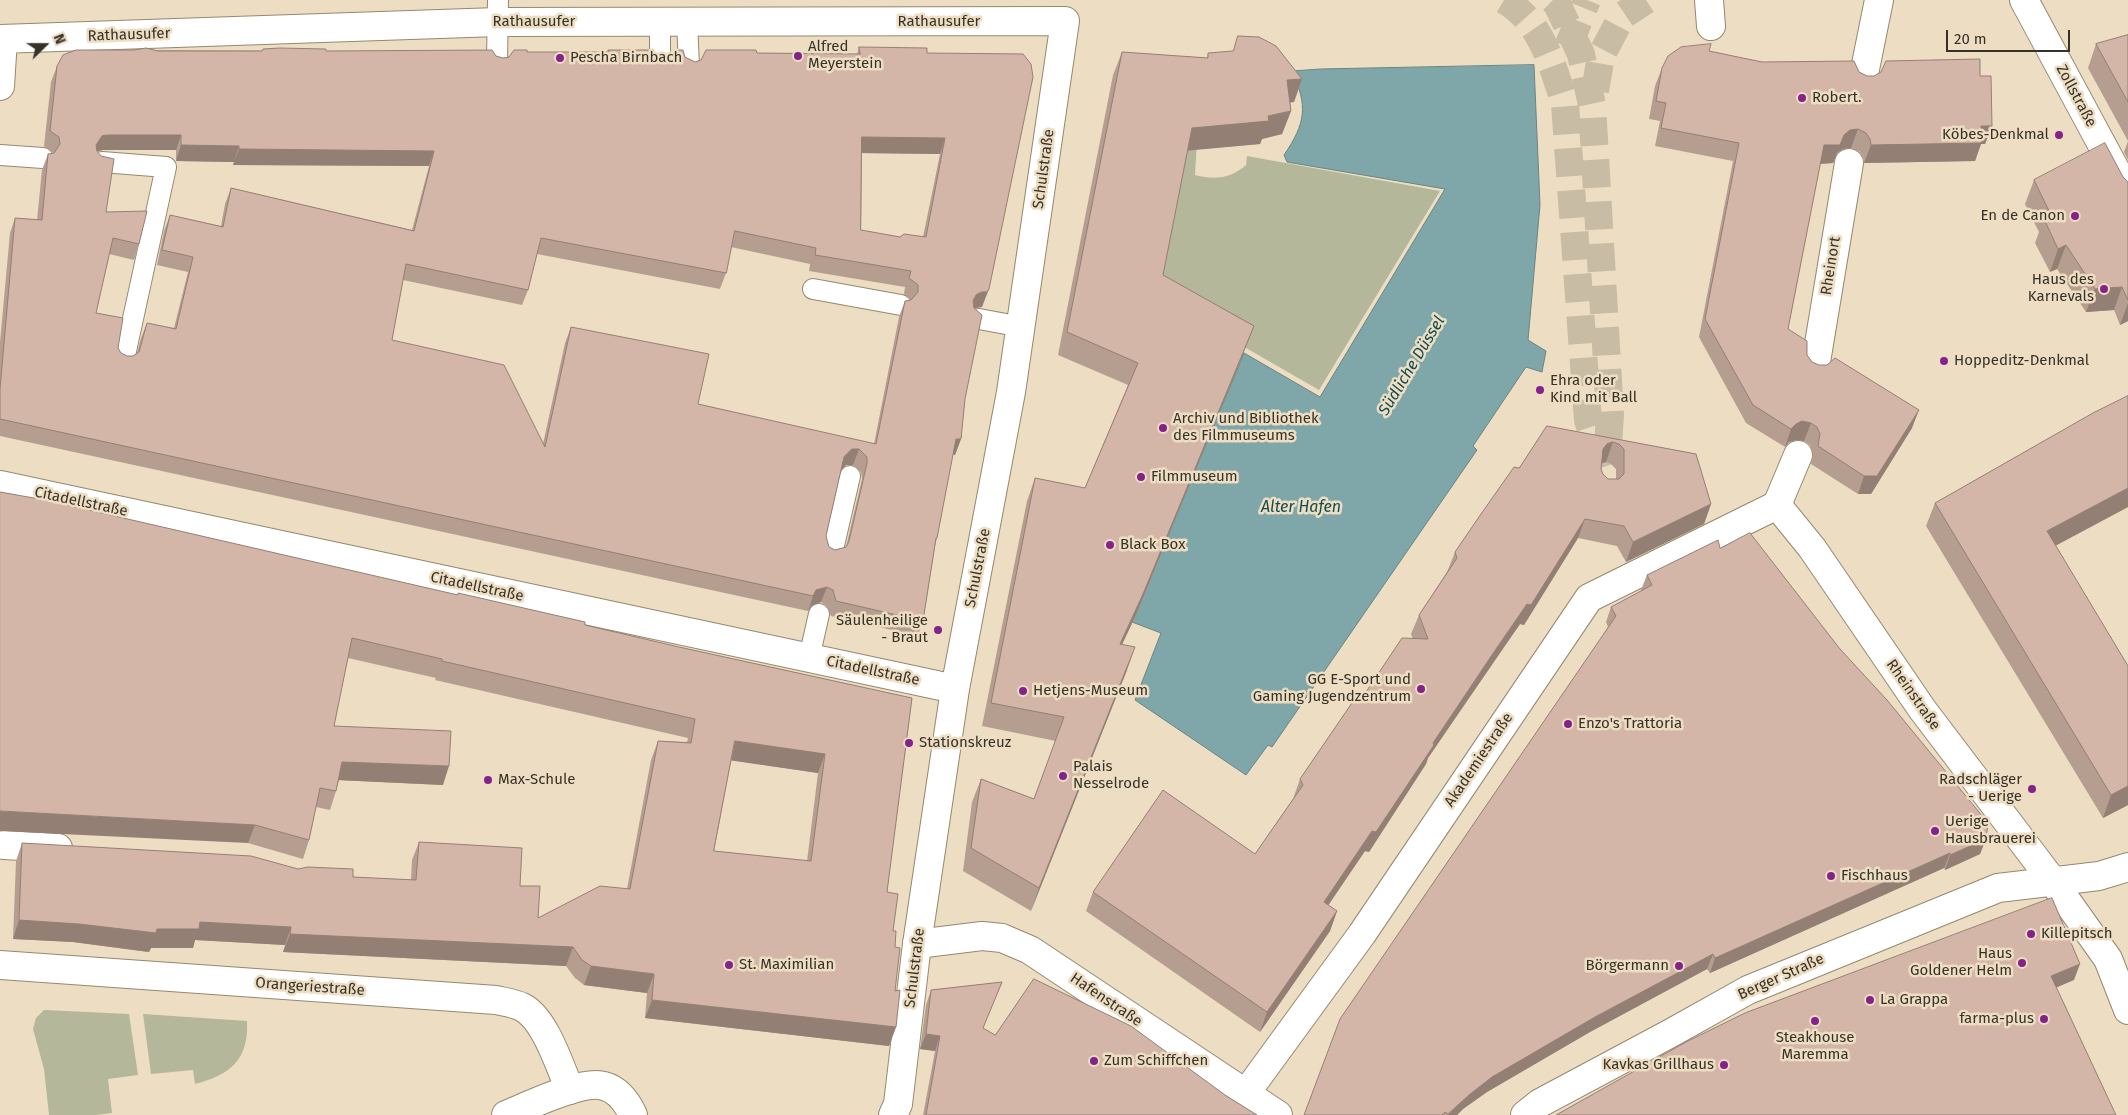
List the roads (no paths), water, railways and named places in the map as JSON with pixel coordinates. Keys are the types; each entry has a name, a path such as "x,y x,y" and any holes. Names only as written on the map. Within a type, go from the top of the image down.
{"street":[{"path":"1863,79 1879,0"},
{"name":"Zollstraße","path":"2024,0 2128,193"},
{"name":"Rathausufer","path":"2,39 498,11 660,22 1066,21"},
{"name":"Schulstraße","path":"893,1115 898,1104 917,944 955,689 1022,326 1066,21"},
{"path":"0,86 2,39"},
{"name":"Rheinort","path":"1815,368 1849,163"},
{"path":"1778,505 1798,455"},
{"name":"Citadellstraße","path":"0,485 955,689"},
{"name":"Rheinstraße","path":"1778,505 1812,548 1922,709 2054,883 2108,959 2128,1010"},
{"name":"Akademiestraße","path":"1246,1093 1362,934 1589,598 1778,505"},
{"path":"4,845 83,850"},
{"name":"Berger Straße","path":"1525,1115 1540,1103 1671,1034 1748,990 1998,888 2054,883 2099,876 2128,867"},
{"name":"Hafenstraße","path":"917,944 982,936 1002,938 1030,950 1278,1115"},
{"name":"Orangeriestraße","path":"0,964 496,1000 522,1006 531,1012 546,1035 570,1090"},
{"path":"506,1115 570,1090 592,1084 605,1086 622,1096 633,1115"}],"lane":[{"path":"497,62 498,11"},
{"path":"660,22 660,66"},
{"path":"687,22 689,66"},
{"path":"0,155 43,158"},
{"path":"102,162 166,167 124,360"},
{"path":"813,289 902,305"},
{"path":"979,319 1022,326"},
{"path":"832,554 850,476"},
{"path":"809,658 818,614"}],"water":[{"name":"Alter Hafen","path":"1534,65 1540,205 1528,340 1546,351 1542,372 1526,367 1473,446 1477,450 1272,747 1268,745 1246,775 1135,700 1161,633 1132,622 1244,353 1320,397 1445,189 1287,162 1284,155 1297,133 1302,114 1301,94 1292,71"}],"tunnel":[{"path":"1504,0 1517,9 1537,32 1550,60 1565,104 1588,420 1606,474"},
{"path":"1553,0 1557,4 1581,54 1592,105 1610,415 1607,460"},
{"path":"1568,47 1587,0"},
{"path":"1595,91 1601,56 1622,16 1646,0"}],"place":[{"name":"Alfred Meyerstein","path":"798,56"},
{"name":"Pescha Birnbach","path":"560,58"},
{"name":"Robert.","path":"1802,98"},
{"name":"Köbes-Denkmal","path":"2059,135"},
{"name":"En de Canon","path":"2075,216"},
{"name":"Haus des Karnevals","path":"2104,289"},
{"name":"Hoppeditz-Denkmal","path":"1944,361"},
{"name":"Ehra oder Kind mit Ball","path":"1540,390"},
{"name":"Archiv und Bibliothek des Filmmuseums","path":"1163,428"},
{"name":"Filmmuseum","path":"1141,477"},
{"name":"Black Box","path":"1110,545"},
{"name":"Säulenheilige - Braut","path":"938,630"},
{"name":"GG E-Sport und Gaming Jugendzentrum","path":"1421,689"},
{"name":"Hetjens-Museum","path":"1023,691"},
{"name":"Enzo's Trattoria","path":"1568,724"},
{"name":"Stationskreuz","path":"909,743"},
{"name":"Palais Nesselrode","path":"1063,776"},
{"name":"Max-Schule","path":"488,780"},
{"name":"Radschläger - Uerige","path":"2032,789"},
{"name":"Uerige Hausbrauerei","path":"1935,831"},
{"name":"Fischhaus","path":"1831,876"},
{"name":"Killepitsch","path":"2031,934"},
{"name":"Haus Goldener Helm","path":"2022,963"},
{"name":"St. Maximilian","path":"729,965"},
{"name":"Börgermann","path":"1679,966"},
{"name":"La Grappa","path":"1870,1000"},
{"name":"farma-plus","path":"2044,1019"},
{"name":"Steakhouse Maremma","path":"1815,1021"},
{"name":"Zum Schiffchen","path":"1094,1061"},
{"name":"Kavkas Grillhaus","path":"1724,1065"}],"water label":[{"name":"Südliche Düssel","path":"1412,366"}]}
